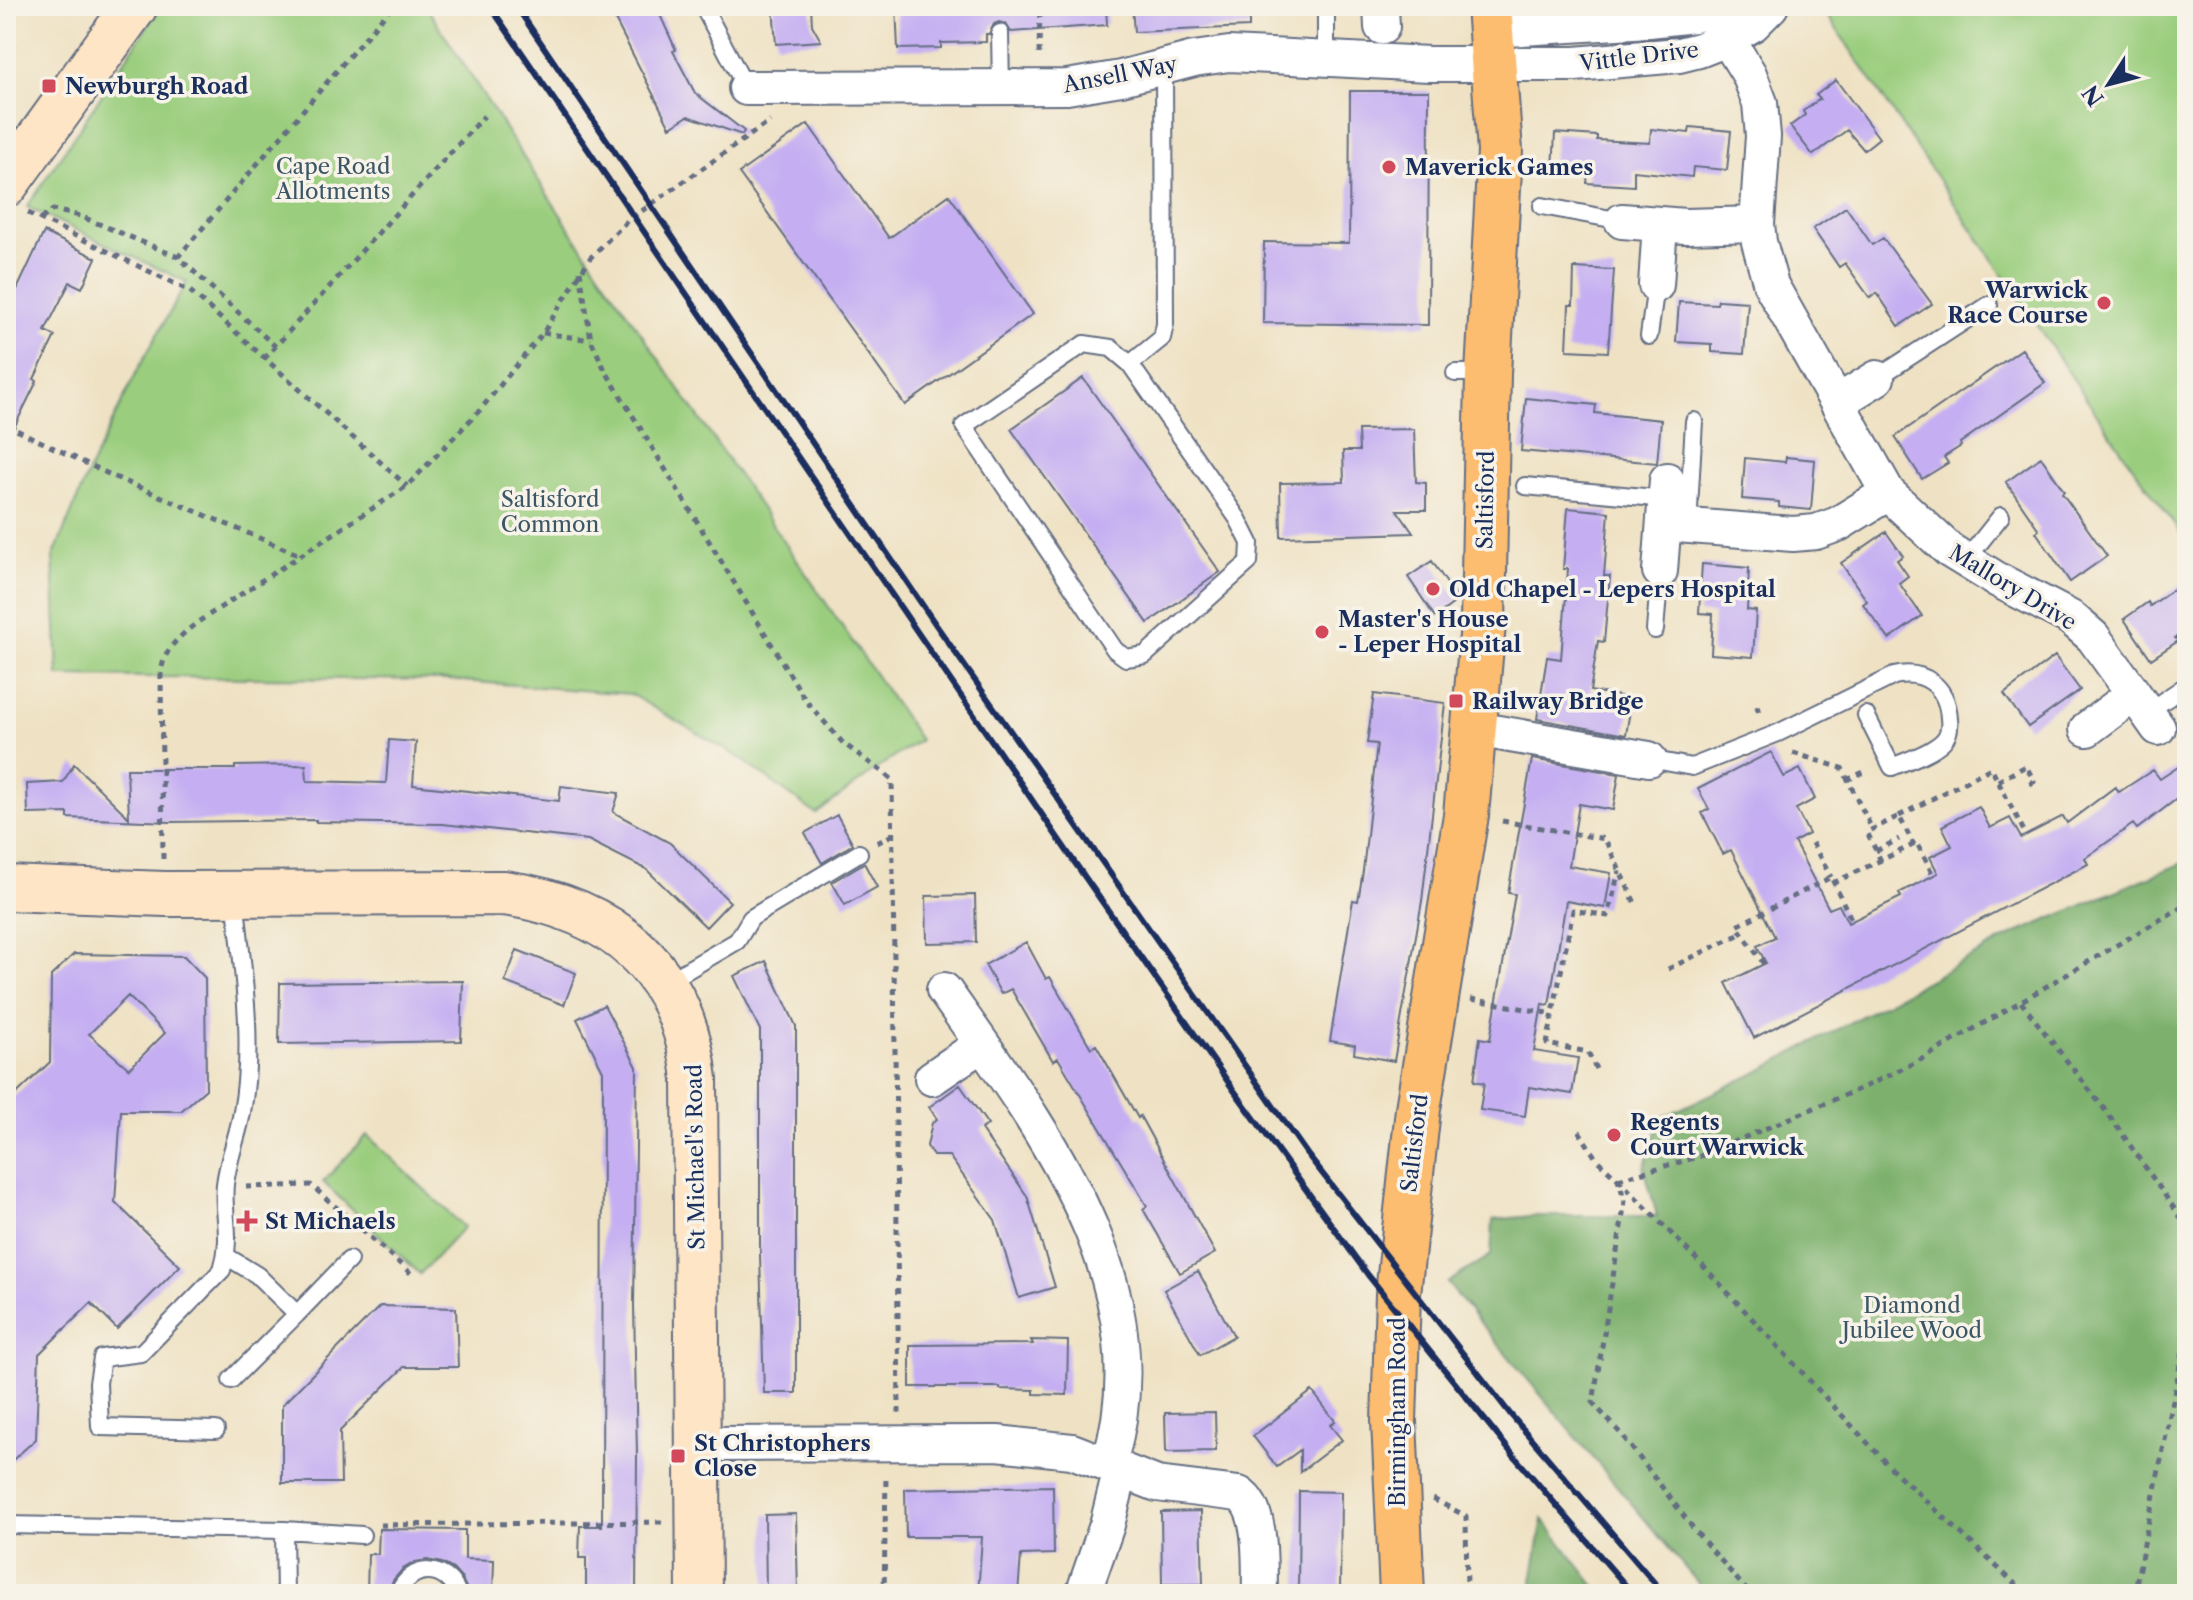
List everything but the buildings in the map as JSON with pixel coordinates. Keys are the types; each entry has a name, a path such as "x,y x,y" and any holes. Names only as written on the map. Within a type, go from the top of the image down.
{"main road":[{"name":"Saltisford","path":"1404,1230 1427,1049 1466,815 1483,624 1471,373 1500,151 1491,33"},
{"name":"Birmingham Road","path":"1402,1594 1394,1392 1404,1230"}],"street":[{"path":"16,198 135,6"},
{"name":"Vittle Drive","path":"1491,33 1575,64 1679,55 1708,21 1753,24 1771,6"},
{"name":"Mallory Drive","path":"1708,21 1749,74 1760,103 1763,136 1757,224 1771,285 1888,493 1949,550 2071,618 2093,637 2146,712"},
{"name":"Ansell Way","path":"746,88 1067,87 1229,54 1429,64 1491,33"},
{"path":"1622,221 1757,224"},
{"path":"1656,285 1660,224"},
{"path":"1838,402 1877,378"},
{"path":"1660,571 1671,507 1793,534 1816,532 1838,524 1888,493"},
{"path":"2087,729 2146,712"},
{"path":"1475,729 1649,759"},
{"name":"St Michael's Road","path":"6,888 235,894 504,893 533,897 585,914 609,927 638,950 677,1005 687,1032 695,1079 699,1594"},
{"path":"944,990 1068,1175 1102,1255 1113,1292 1123,1381 1121,1412 1107,1525 1083,1594"},
{"path":"932,1078 982,1044"},
{"path":"700,1444 997,1443 1072,1451 1157,1484 1220,1490 1244,1497 1249,1502 1255,1521 1260,1594"}],"lane":[{"path":"703,6 746,88"},
{"path":"1326,6 1326,58"},
{"path":"1000,33 1001,88"},
{"path":"1130,364 1162,338 1165,324 1164,67"},
{"path":"1542,206 1622,221"},
{"path":"1649,336 1656,285"},
{"path":"1877,378 1989,305"},
{"path":"1084,344 1111,348 1130,364 1238,519 1250,543 1249,562 1145,655 1126,658 1115,650 964,426 1084,344"},
{"path":"1525,486 1671,507 1694,421"},
{"path":"1966,560 2001,516"},
{"path":"1655,630 1660,571"},
{"path":"1649,759 1692,767 1768,736 1894,676 1907,673 1927,678 1942,692 1947,700 1948,735 1941,743 1892,767 1866,715"},
{"path":"2146,712 2187,685"},
{"path":"664,984 737,941 751,918 859,853"},
{"path":"216,1430 100,1427 98,1383 102,1358 141,1353 222,1270 226,1256 228,1228 225,1188 242,1111 248,1047 235,894"},
{"path":"226,1256 257,1275 297,1314"},
{"path":"231,1380 349,1260"},
{"path":"6,1525 284,1530 362,1535"},
{"path":"284,1530 285,1594"},
{"path":"398,1594 408,1577 427,1570 447,1576 458,1594"}],"path":[{"path":"178,257 392,6"},
{"path":"1038,87 1040,6"},
{"path":"163,860 161,662 170,646 191,628 407,486 457,436 543,333 574,286 580,271 626,222 817,88"},
{"path":"264,359 484,116"},
{"path":"16,198 41,219 181,285 407,486"},
{"path":"41,219 53,210 80,216 178,257 276,347"},
{"path":"580,271 591,340 605,370 806,701 843,743 892,779 895,892 893,1442 884,1594"},
{"path":"543,333 591,340"},
{"path":"6,425 117,478 303,556"},
{"path":"1757,706 1773,747 1842,768 1872,829"},
{"path":"1998,781 2026,766 2034,781 2029,785"},
{"path":"1881,861 1867,832 1991,768 2026,835"},
{"path":"1847,780 1866,771"},
{"path":"1466,815 1605,839 1635,903"},
{"path":"1899,816 1914,845"},
{"path":"1876,851 1899,839"},
{"path":"1812,843 1852,921"},
{"path":"1764,964 1737,926 1917,843 1933,875"},
{"path":"1596,1069 1588,1052 1547,1044 1573,910 1608,916 1619,871"},
{"path":"1618,1179 1698,1157 1871,1084 1924,1058 2187,904"},
{"path":"1668,969 1742,933"},
{"path":"1466,998 1553,1014"},
{"path":"2021,1002 2109,1115 2187,1227"},
{"path":"1579,1131 1597,1160 1705,1268 1891,1468 2026,1594"},
{"path":"1618,1179 1625,1201 1593,1403 1750,1594"},
{"path":"225,1188 311,1185 414,1276"},
{"path":"2134,1594 2187,1330"}],"green space":[{"name":"Saltisford Common","path":"161,6 426,6 573,234 920,740 816,814 740,758 630,694 450,680 58,676 53,557 91,466 138,369 187,282 27,207"},
{"name":"Warwick Race Course","path":"1821,6 2187,6 2187,542 2124,454"},
{"name":"Diamond Jubilee Wood","path":"2187,861 2187,1594 1707,1594 1447,1283 1491,1255 1493,1220 1530,1216 1657,1216 1644,1167 1661,1118 1758,1072 2012,935"},
{"path":"367,1135 464,1227 420,1274 323,1182"},
{"path":"1543,1519 1601,1594 1533,1594 1532,1580"}],"railway":[{"path":"490,6 1075,863 1233,1089 1368,1275 1514,1456 1633,1594"},
{"path":"516,6 936,625 1307,1154 1511,1415 1664,1594"}],"place":[{"name":"Newburgh Road","path":"49,86"},
{"name":"Maverick Games","path":"1389,167"},
{"name":"Warwick Race Course","path":"2104,303"},
{"name":"Old Chapel - Lepers Hospital","path":"1433,589"},
{"name":"Master's House - Leper Hospital","path":"1322,632"},
{"name":"Railway Bridge","path":"1456,701"},
{"name":"Regents Court Warwick","path":"1614,1135"},
{"name":"St Michaels","path":"247,1221"},
{"name":"St Christophers Close","path":"678,1456"}],"park label":[{"name":"Cape Road Allotments","path":"333,178"}]}
